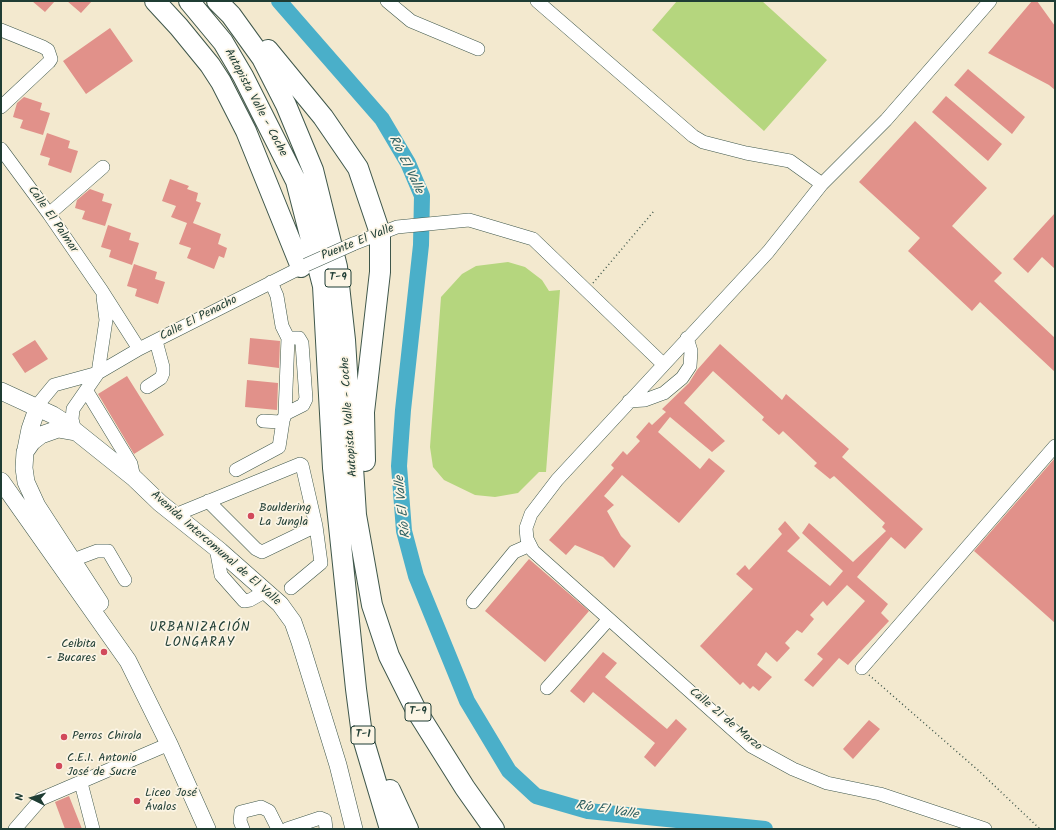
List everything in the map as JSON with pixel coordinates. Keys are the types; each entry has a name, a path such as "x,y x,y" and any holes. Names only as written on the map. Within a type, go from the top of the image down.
{"highway":[{"path":"155,1 184,32 222,82 246,131 303,266"},
{"name":"Autopista Valle - Coche","path":"189,1 223,42 243,76 296,182 324,286 333,468 350,638 362,734 390,829"},
{"name":"Autopista Valle - Coche","path":"217,1 231,15 262,58 286,105 313,170 337,267 345,340 356,515 372,605 389,656 416,710 465,788 494,829"},
{"path":"225,1 248,26 323,117 358,168 388,230 380,272 364,412 367,583"},
{"path":"350,638 359,653 373,725 392,797 408,829"}],"main road":[{"name":"Avenida Intercomunal de El Valle","path":"1,391 37,409 53,415 134,478 175,515 216,548 280,604 293,622 300,642 338,765 354,829"},
{"path":"37,409 25,452 24,468 31,493 123,640 128,661"},
{"path":"25,452 32,442 45,432 58,429 75,432"},
{"path":"1,481 128,661 169,744 207,829"}],"street":[{"path":"387,1 411,21 478,49"},
{"path":"538,1 693,136 703,142 746,153 790,161 822,184"},
{"path":"473,602 514,552 530,545 527,539 526,528 530,514 557,480 768,252 822,184 886,120 990,1"},
{"path":"1,30 43,47 48,50 51,59 1,107"},
{"name":"Calle El Palmar","path":"1,149 49,214 102,291 139,349"},
{"path":"49,214 103,167"},
{"name":"Puente El Valle","path":"303,266 388,230 441,222 469,220 533,239 663,364"},
{"name":"Calle El Penacho","path":"98,373 139,349 303,266"},
{"path":"236,470 279,447 284,417 287,382 288,338 282,326 277,296 271,282"},
{"name":"Calle El Palmar","path":"98,373 106,320 102,291"},
{"path":"263,421 280,422 284,417 305,402 305,382 301,340 299,338 288,338"},
{"path":"629,401 645,400 664,393 682,378 690,366 691,351 687,338"},
{"path":"147,387 161,378 163,374 163,367 156,341"},
{"path":"75,432 72,419 74,409 98,373"},
{"path":"37,409 40,402 54,385 98,373"},
{"path":"287,382 305,382"},
{"path":"86,390 132,464 134,478"},
{"path":"862,668 1055,446"},
{"path":"175,515 300,464 303,468 316,526 321,563 291,588"},
{"path":"208,501 256,549 262,552 316,526"},
{"name":"Calle 21 de Marzo","path":"530,545 533,551 752,746 793,770 827,783 880,794 985,829"},
{"path":"73,560 97,551 108,551 125,580"},
{"path":"547,688 609,619"},
{"path":"15,829 41,799 169,744"},
{"path":"81,783 93,829"},
{"path":"243,829 240,821 242,812 261,807 269,811 278,829"},
{"path":"287,829 320,818 325,820 326,829"}],"path":[{"path":"587,290 654,211"},
{"path":"862,668 979,771 1040,829"}],"green space":[{"path":"677,1 762,1 827,60 764,131 652,30"},
{"path":"508,262 525,267 542,280 549,291 560,290 546,472 539,472 518,493 495,497 475,495 444,480 433,467 430,447 441,297 462,274 476,266"}],"building":[{"path":"32,1 55,1 45,12"},
{"path":"67,1 92,1 81,13"},
{"path":"1032,1 1037,1 1055,26 1055,90 1049,85 988,53"},
{"path":"110,28 133,61 86,94 63,61"},
{"path":"968,69 1025,117 1012,134 954,85"},
{"path":"946,96 1002,144 988,161 932,112"},
{"path":"24,97 42,103 40,110 50,113 43,135 20,128 23,120 13,117 17,103"},
{"path":"915,121 987,188 952,226 1002,273 994,281 1055,338 1055,372 980,302 972,311 908,251 920,238 859,182"},
{"path":"47,133 70,141 68,148 78,151 71,173 48,165 50,158 40,155"},
{"path":"170,179 189,186 187,189 198,193 196,201 201,203 193,223 221,234 218,244 227,248 224,258 219,256 214,269 187,258 191,248 179,244 187,223 171,217 176,206 162,201"},
{"path":"90,189 104,194 102,201 112,204 105,226 82,219 85,211 75,208 77,200"},
{"path":"1055,213 1055,269 1042,257 1028,273 1013,259"},
{"path":"108,225 131,233 129,240 139,243 132,265 109,257 111,250 101,247"},
{"path":"134,264 157,272 155,279 165,282 158,304 135,296 137,289 127,286"},
{"path":"250,338 280,341 279,368 248,364"},
{"path":"35,340 48,359 25,373 12,354"},
{"path":"720,344 782,400 786,394 849,449 842,457 923,529 905,549 891,537 857,577 888,604 881,613 889,621 848,665 839,658 813,687 804,680 823,659 817,654 865,601 847,585 827,606 823,601 810,615 814,619 802,633 797,630 785,643 790,648 777,662 766,652 757,665 772,677 759,691 753,686 750,689 743,682 740,685 700,646 753,589 736,574 745,565 749,570 782,534 778,529 785,521 800,538 787,551 830,586 843,571 802,533 809,523 853,562 886,531 882,527 885,523 834,476 830,479 814,466 817,463 783,431 779,435 762,420 764,417 713,371 684,403 725,441 712,452 670,417 658,432 700,469 709,458 725,471 679,523 622,475 604,496 614,505 607,511 621,536 631,546 614,568 603,557 575,545 566,555 549,540 614,468 611,465 623,451 627,455 640,441 636,437 649,422 652,425 666,412 662,409 689,383 697,370"},
{"path":"127,376 164,435 134,454 98,394"},
{"path":"247,380 278,383 277,410 245,407"},
{"path":"1055,458 1055,623 974,551"},
{"path":"529,559 589,611 545,662 485,611"},
{"path":"603,652 617,663 605,677 667,729 676,719 687,729 655,767 644,757 655,743 593,692 584,703 570,691"},
{"path":"869,720 880,729 853,759 843,749"},
{"path":"69,796 82,829 65,829 55,802"}],"waterway":[{"name":"Río El Valle","path":"279,1 382,119 408,163 422,196 421,245 403,410 399,466 404,531 416,576 467,701 509,771 536,796 588,811 765,829"}],"place":[{"name":"Bouldering La Jungla","path":"251,516"},
{"name":"Ceibita - Bucares","path":"104,652"},
{"name":"Perros Chirola","path":"64,737"},
{"name":"C.E.I. Antonio José de Sucre","path":"59,766"},
{"name":"Liceo José Ávalos","path":"137,801"}],"district":[{"name":"URBANIZACIÓN LONGARAY","path":"200,636"}]}
